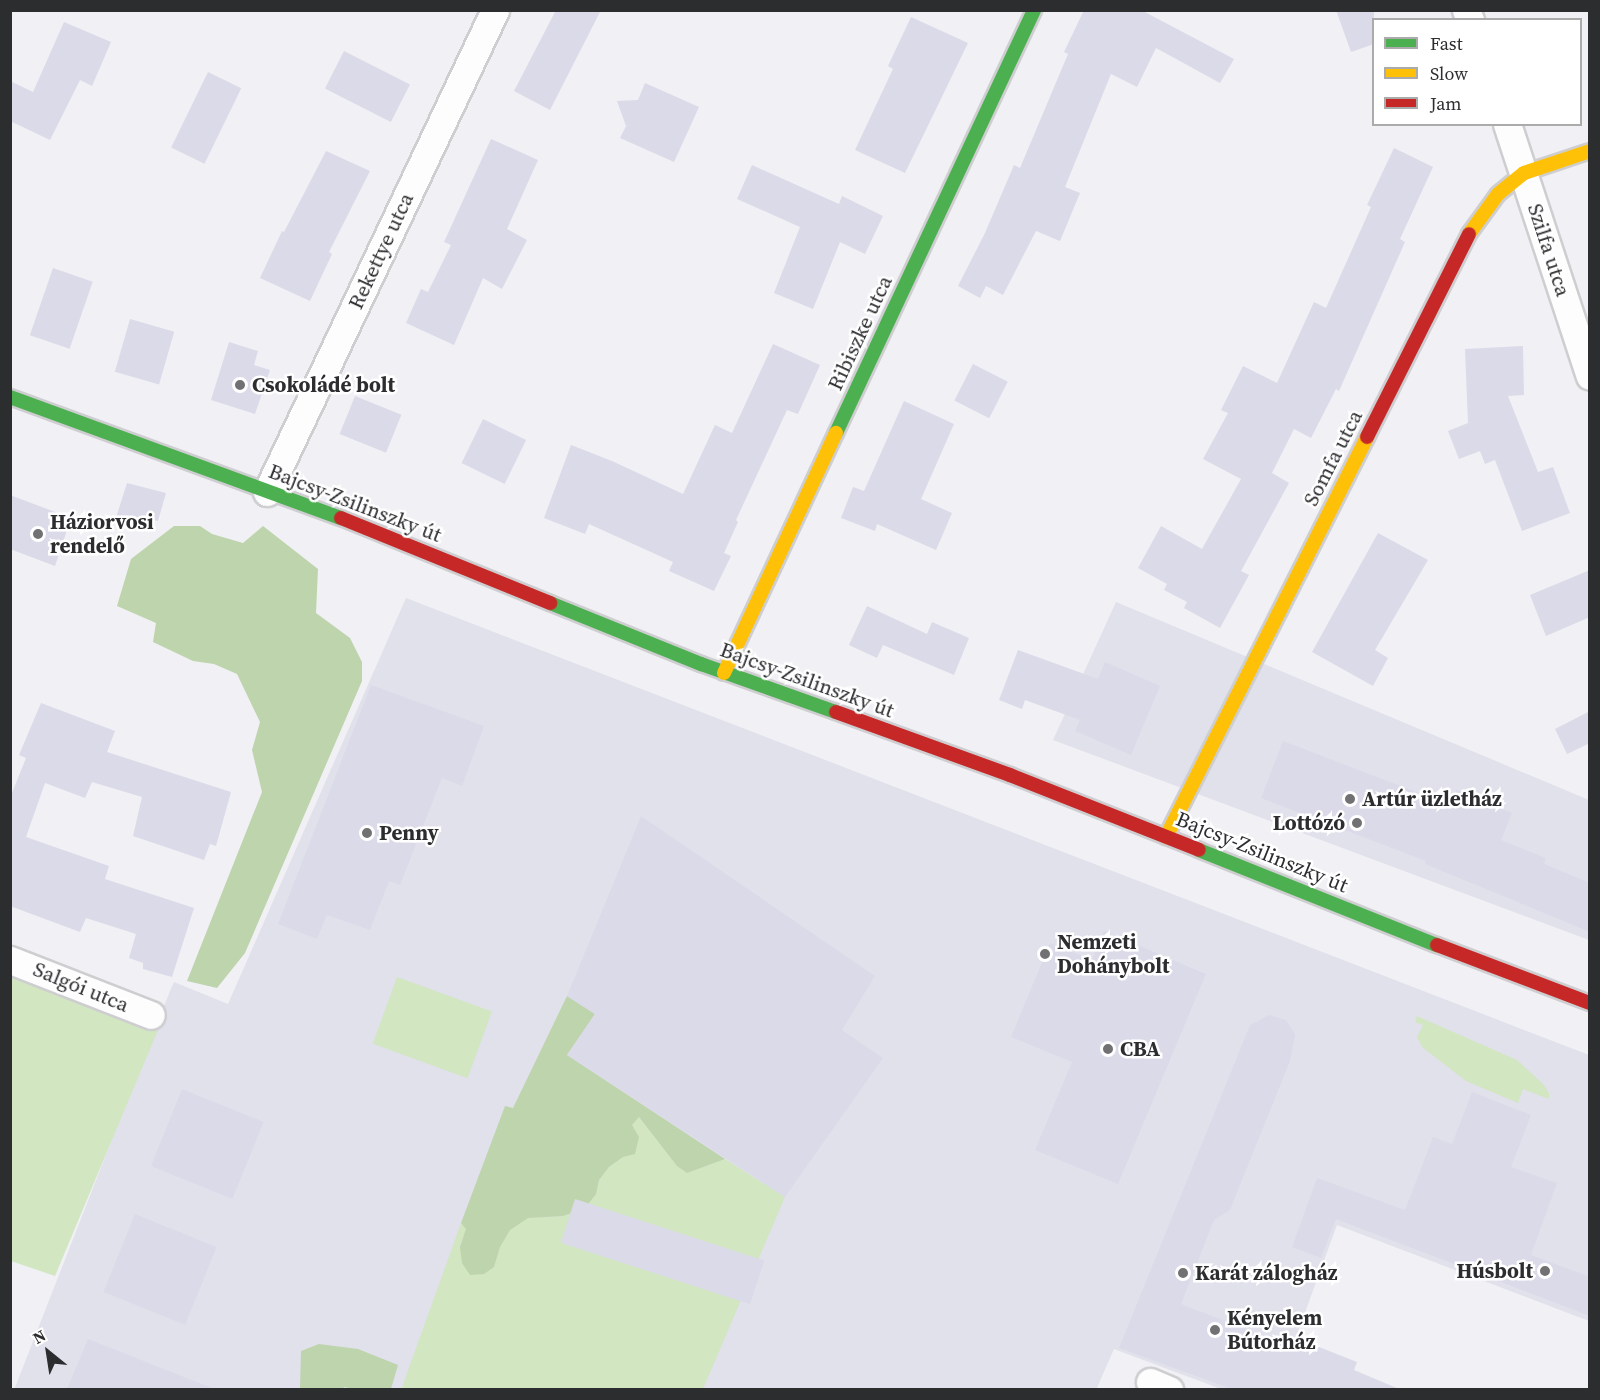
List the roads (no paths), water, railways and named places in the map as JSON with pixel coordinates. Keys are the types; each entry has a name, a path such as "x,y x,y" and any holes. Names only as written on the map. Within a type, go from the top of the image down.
{"main road":[{"name":"Ribiszke utca","path":"724,673 1034,10"},
{"name":"Somfa utca","path":"1166,837 1473,227 1497,194 1524,173 1590,151"},
{"name":"Bajcsy-Zsilinszky út","path":"10,397 325,512 724,673 1010,775 1424,940 1590,1003"}],"street":[{"name":"Rekettye utca","path":"267,492 495,10"},
{"name":"Szilfa utca","path":"1508,126 1590,376"},
{"name":"Salgói utca","path":"10,960 151,1015"}],"place":[{"name":"Csokoládé bolt","path":"240,385"},
{"name":"Háziorvosi rendelő","path":"38,534"},
{"name":"Artúr üzletház","path":"1350,799"},
{"name":"Lottózó","path":"1357,823"},
{"name":"Penny","path":"367,833"},
{"name":"Nemzeti Dohánybolt","path":"1045,954"},
{"name":"CBA","path":"1108,1049"},
{"name":"Húsbolt","path":"1545,1271"},
{"name":"Karát zálogház","path":"1183,1273"},
{"name":"Kényelem Bútorház","path":"1215,1330"}]}
